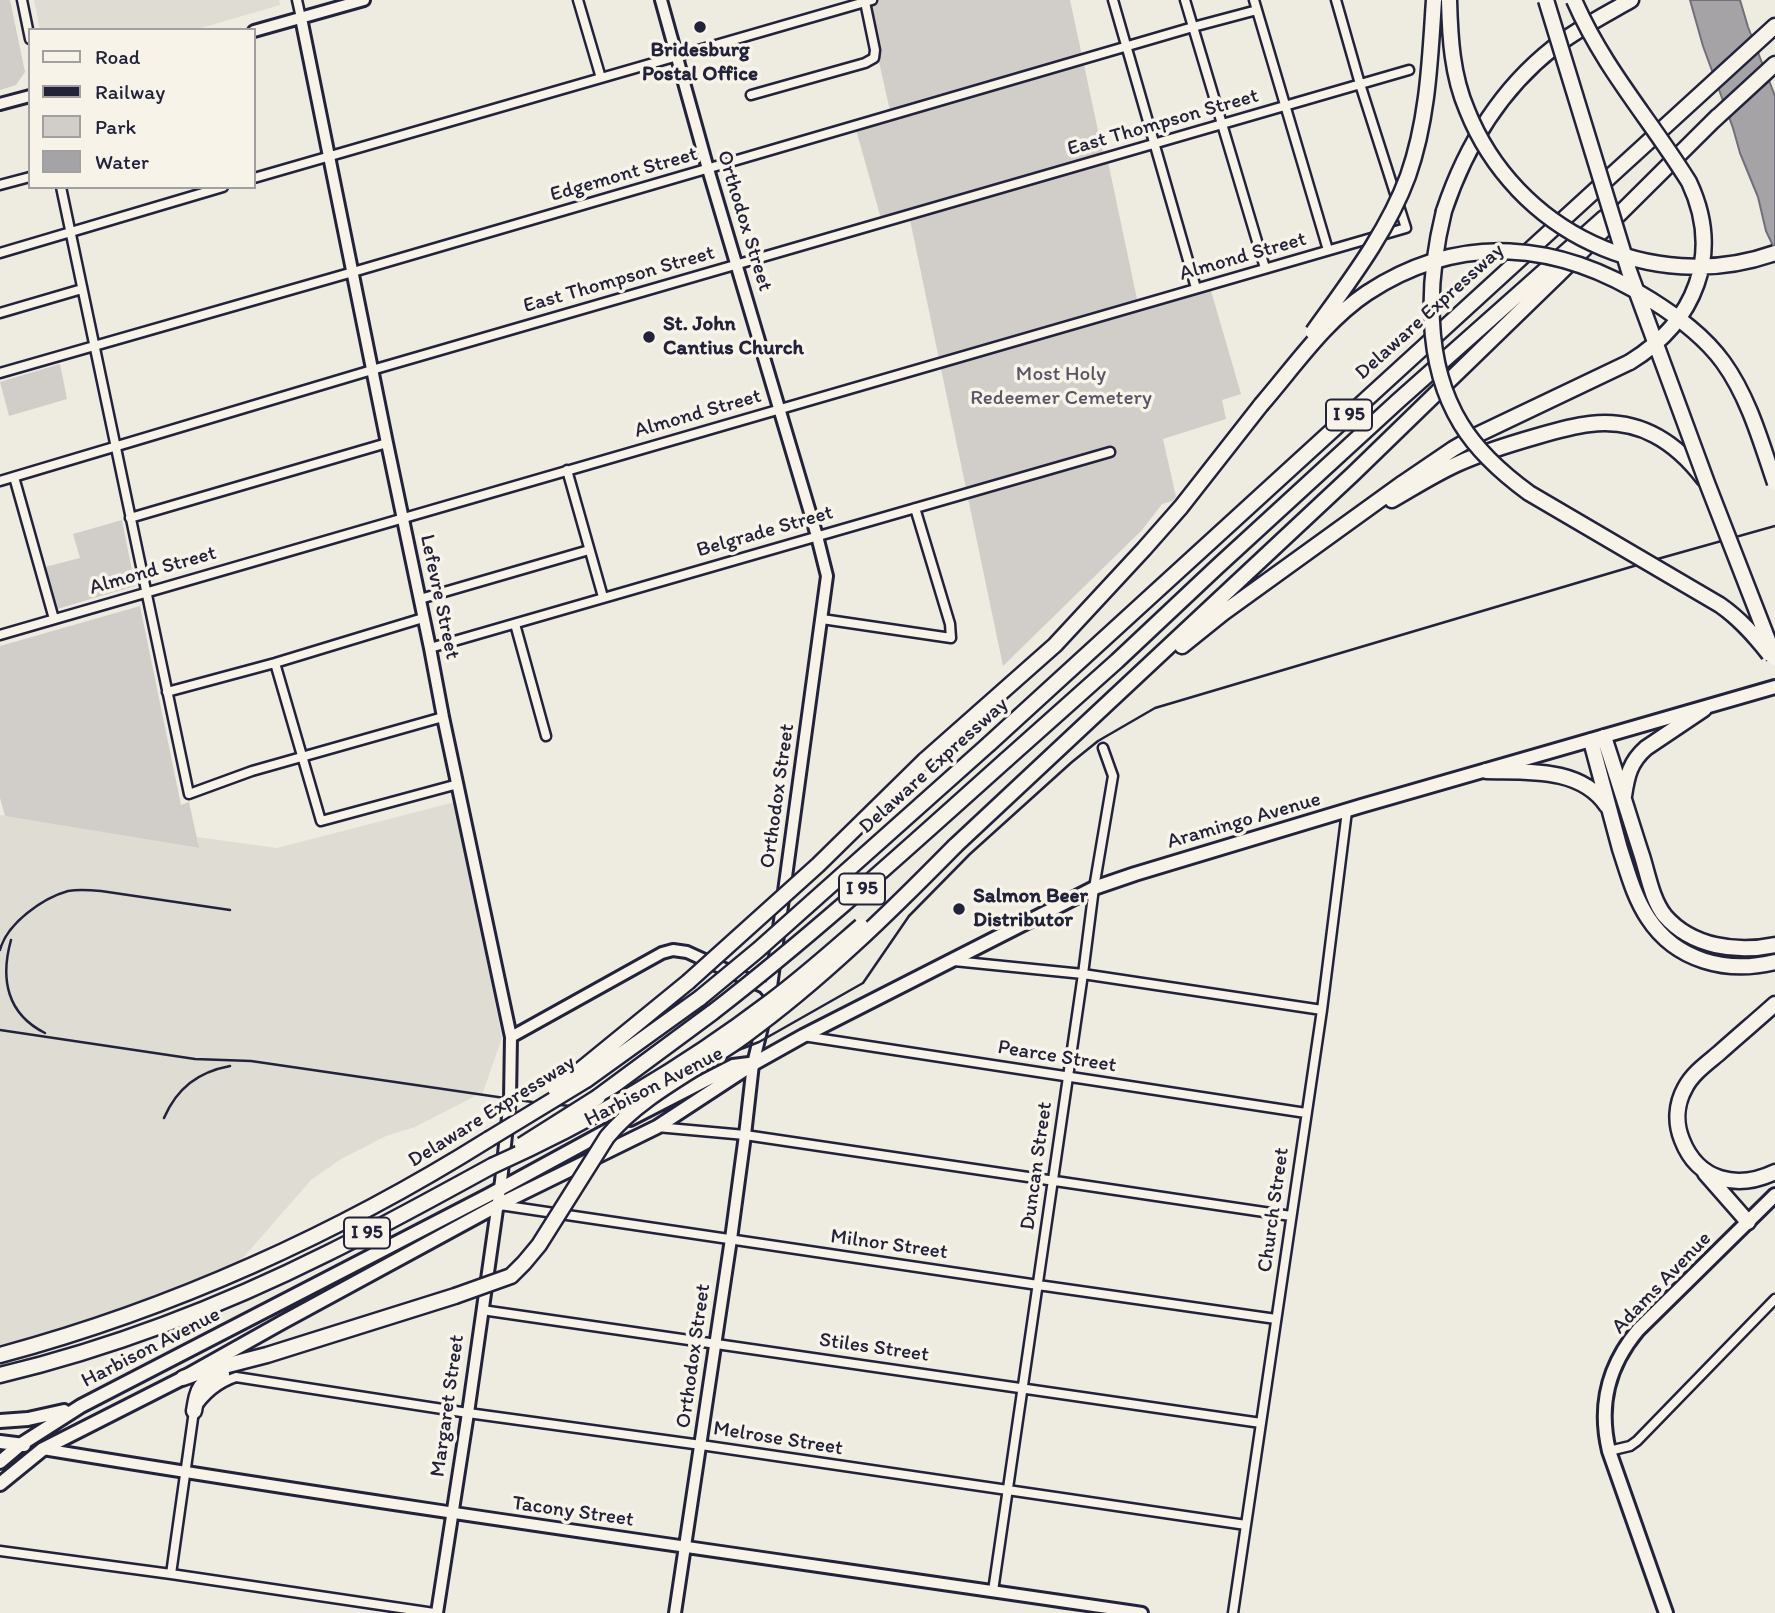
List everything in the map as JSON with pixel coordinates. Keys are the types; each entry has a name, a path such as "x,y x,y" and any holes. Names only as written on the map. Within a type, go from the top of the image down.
{"highway":[{"path":"1261,405 1369,252 1384,228 1402,188 1415,151 1427,98 1434,0"},
{"path":"1449,0 1454,71 1475,129 1494,163 1519,192 1551,220 1601,248 1637,260 1657,263 1716,266 1775,253"},
{"path":"1546,0 1629,271 1775,661"},
{"path":"1093,717 1223,612 1411,477 1479,434 1630,362 1649,350 1674,326 1689,301 1700,273 1703,227 1696,196 1606,62 1574,0"},
{"path":"1631,0 1553,48 1514,86 1476,138 1444,211 1436,248 1432,312 1436,356 1447,395 1462,425 1473,442 1500,470 1529,493 1735,615 1775,661"},
{"name":"Delaware Expressway","path":"0,1354 127,1314 228,1276 268,1259 387,1199 489,1139 700,998 758,950 989,744 1775,26"},
{"name":"Delaware Expressway","path":"0,1375 109,1343 202,1309 328,1253 492,1166 598,1097 747,986 869,884 1117,661 1398,401 1774,65"},
{"path":"183,1378 267,1355 511,1276 539,1245 619,1121 638,1105 744,1037 856,943 955,846 1353,474 1718,116"},
{"path":"582,1075 818,865 925,760 1055,645 1181,507 1261,405 1341,314 1367,294 1395,278 1452,257 1498,251 1546,255 1592,268 1625,284 1688,326 1723,362 1747,405 1775,483"},
{"path":"1326,539 1436,475 1469,459 1505,445 1587,424 1630,426 1658,435 1691,461 1707,483"},
{"path":"1623,797 1629,769 1638,755 1704,709"},
{"path":"1598,739 1623,797 1651,886 1664,914 1676,926 1706,942 1737,948 1775,945"},
{"path":"1598,739 1609,810 1636,898 1649,920 1664,937 1682,951 1710,963 1737,967 1775,962"},
{"path":"1486,771 1567,777 1592,790 1609,810"},
{"path":"492,1166 572,1129 693,1057 810,970 955,846"},
{"path":"1748,1222 1685,1148 1677,1126 1679,1104 1685,1087 1697,1072 1775,1004"},
{"path":"1701,1169 1712,1175 1736,1181 1752,1180 1775,1172"},
{"path":"194,1411 197,1392 206,1380 267,1355"}],"main road":[{"name":"Aramingo Avenue","path":"753,1064 949,960 1094,888 1210,850 1775,687"},
{"name":"Harbison Avenue","path":"0,1484 43,1448 183,1378 498,1205 657,1127 753,1064"},
{"name":"Harbison Avenue","path":"0,1462 20,1445 81,1406 500,1189 628,1119 733,1066 753,1064"},
{"name":"Adams Avenue","path":"1666,1613 1609,1451 1604,1406 1610,1381 1620,1355 1638,1330 1775,1195"},
{"path":"0,1421 51,1415 81,1406"},
{"name":"Tacony Street","path":"0,1441 43,1448"}],"street":[{"path":"22,0 28,29"},
{"name":"Lefevre Street","path":"297,0 511,1037 510,1099 498,1205"},
{"path":"256,30 364,0"},
{"path":"578,0 601,78"},
{"name":"Orthodox Street","path":"661,0 827,576 771,994 753,1064 731,1240 675,1613"},
{"path":"1112,0 1196,288"},
{"path":"1185,0 1265,268"},
{"path":"1254,0 1328,250"},
{"path":"1336,0 1360,84"},
{"path":"256,177 868,1 874,58 865,63 751,95"},
{"name":"Edgemont Street","path":"0,373 1257,10"},
{"name":"East Thompson Street","path":"0,481 372,370 1409,70"},
{"name":"Almond Street","path":"0,635 1406,228 1360,84"},
{"path":"0,104 28,97"},
{"path":"0,185 28,178"},
{"path":"61,189 189,793 252,771 443,717"},
{"path":"0,253 193,191"},
{"path":"0,313 82,289"},
{"path":"131,518 387,443"},
{"name":"Belgrade Street","path":"430,648 1110,452"},
{"path":"567,470 603,597"},
{"path":"14,477 54,619"},
{"path":"822,619 951,638 950,624 915,508"},
{"path":"420,599 589,550"},
{"path":"167,692 275,663 423,618"},
{"path":"515,624 545,736"},
{"path":"275,663 321,821 458,784"},
{"name":"Duncan Street","path":"993,1591 1094,888 1113,776 1103,748"},
{"name":"Church Street","path":"1233,1613 1322,1010 1347,811"},
{"path":"511,1037 662,953 673,950 687,952 764,986 771,994"},
{"path":"949,960 1083,974 1322,1010"},
{"name":"Pearce Street","path":"803,1036 1306,1113"},
{"path":"657,1127 745,1135 1291,1216"},
{"name":"Milnor Street","path":"498,1205 1276,1319"},
{"name":"Margaret Street","path":"435,1613 498,1205"},
{"path":"1609,1451 1630,1446 1637,1441 1775,1299"},
{"name":"Stiles Street","path":"482,1310 1261,1423"},
{"name":"Melrose Street","path":"194,1411 213,1389 236,1377 1245,1525"},
{"path":"171,1574 194,1411"},
{"name":"Tacony Street","path":"43,1448 185,1473 1142,1613"},
{"path":"0,1551 435,1613"}],"shaded area":[{"path":"34,0 279,0 280,5 201,28 40,28"},
{"path":"455,802 502,1038 483,1092 415,1127 386,1136 341,1159 311,1180 242,1259 209,1280 0,1349 0,815 198,848 197,837 277,848"}],"green space":[{"path":"0,0 10,0 25,72 16,85 0,90"},
{"name":"Most Holy Redeemer Cemetery","path":"865,0 1070,0 1138,304 1209,284 1241,394 1222,400 1226,419 1163,439 1176,497 1162,504 1142,530 1003,666 909,215 882,222 855,126 891,115"},
{"path":"60,364 67,399 9,416 0,382"},
{"path":"122,520 135,586 57,609 45,567 80,558 73,534"},
{"path":"140,606 181,805 189,802 199,848 5,816 0,798 0,646"}],"water":[{"path":"1690,0 1740,0 1775,96 1775,250 1766,231 1758,197 1703,46"}],"railway":[{"path":"0,1030 195,1059 251,1061 539,1103 581,1107 624,1103 661,1092 759,1042 863,983 909,916 970,854 1098,741 1155,708 1775,526"},
{"path":"0,950 10,930 27,913 48,899 68,891 101,891 230,910"},
{"path":"11,940 6,968 10,994 22,1016 45,1033"},
{"path":"164,1118 175,1098 190,1083 208,1072 230,1066"}],"place":[{"name":"Bridesburg Postal Office","path":"700,27"},
{"name":"St. John Cantius Church","path":"649,337"},
{"name":"Salmon Beer Distributor","path":"959,909"}]}
